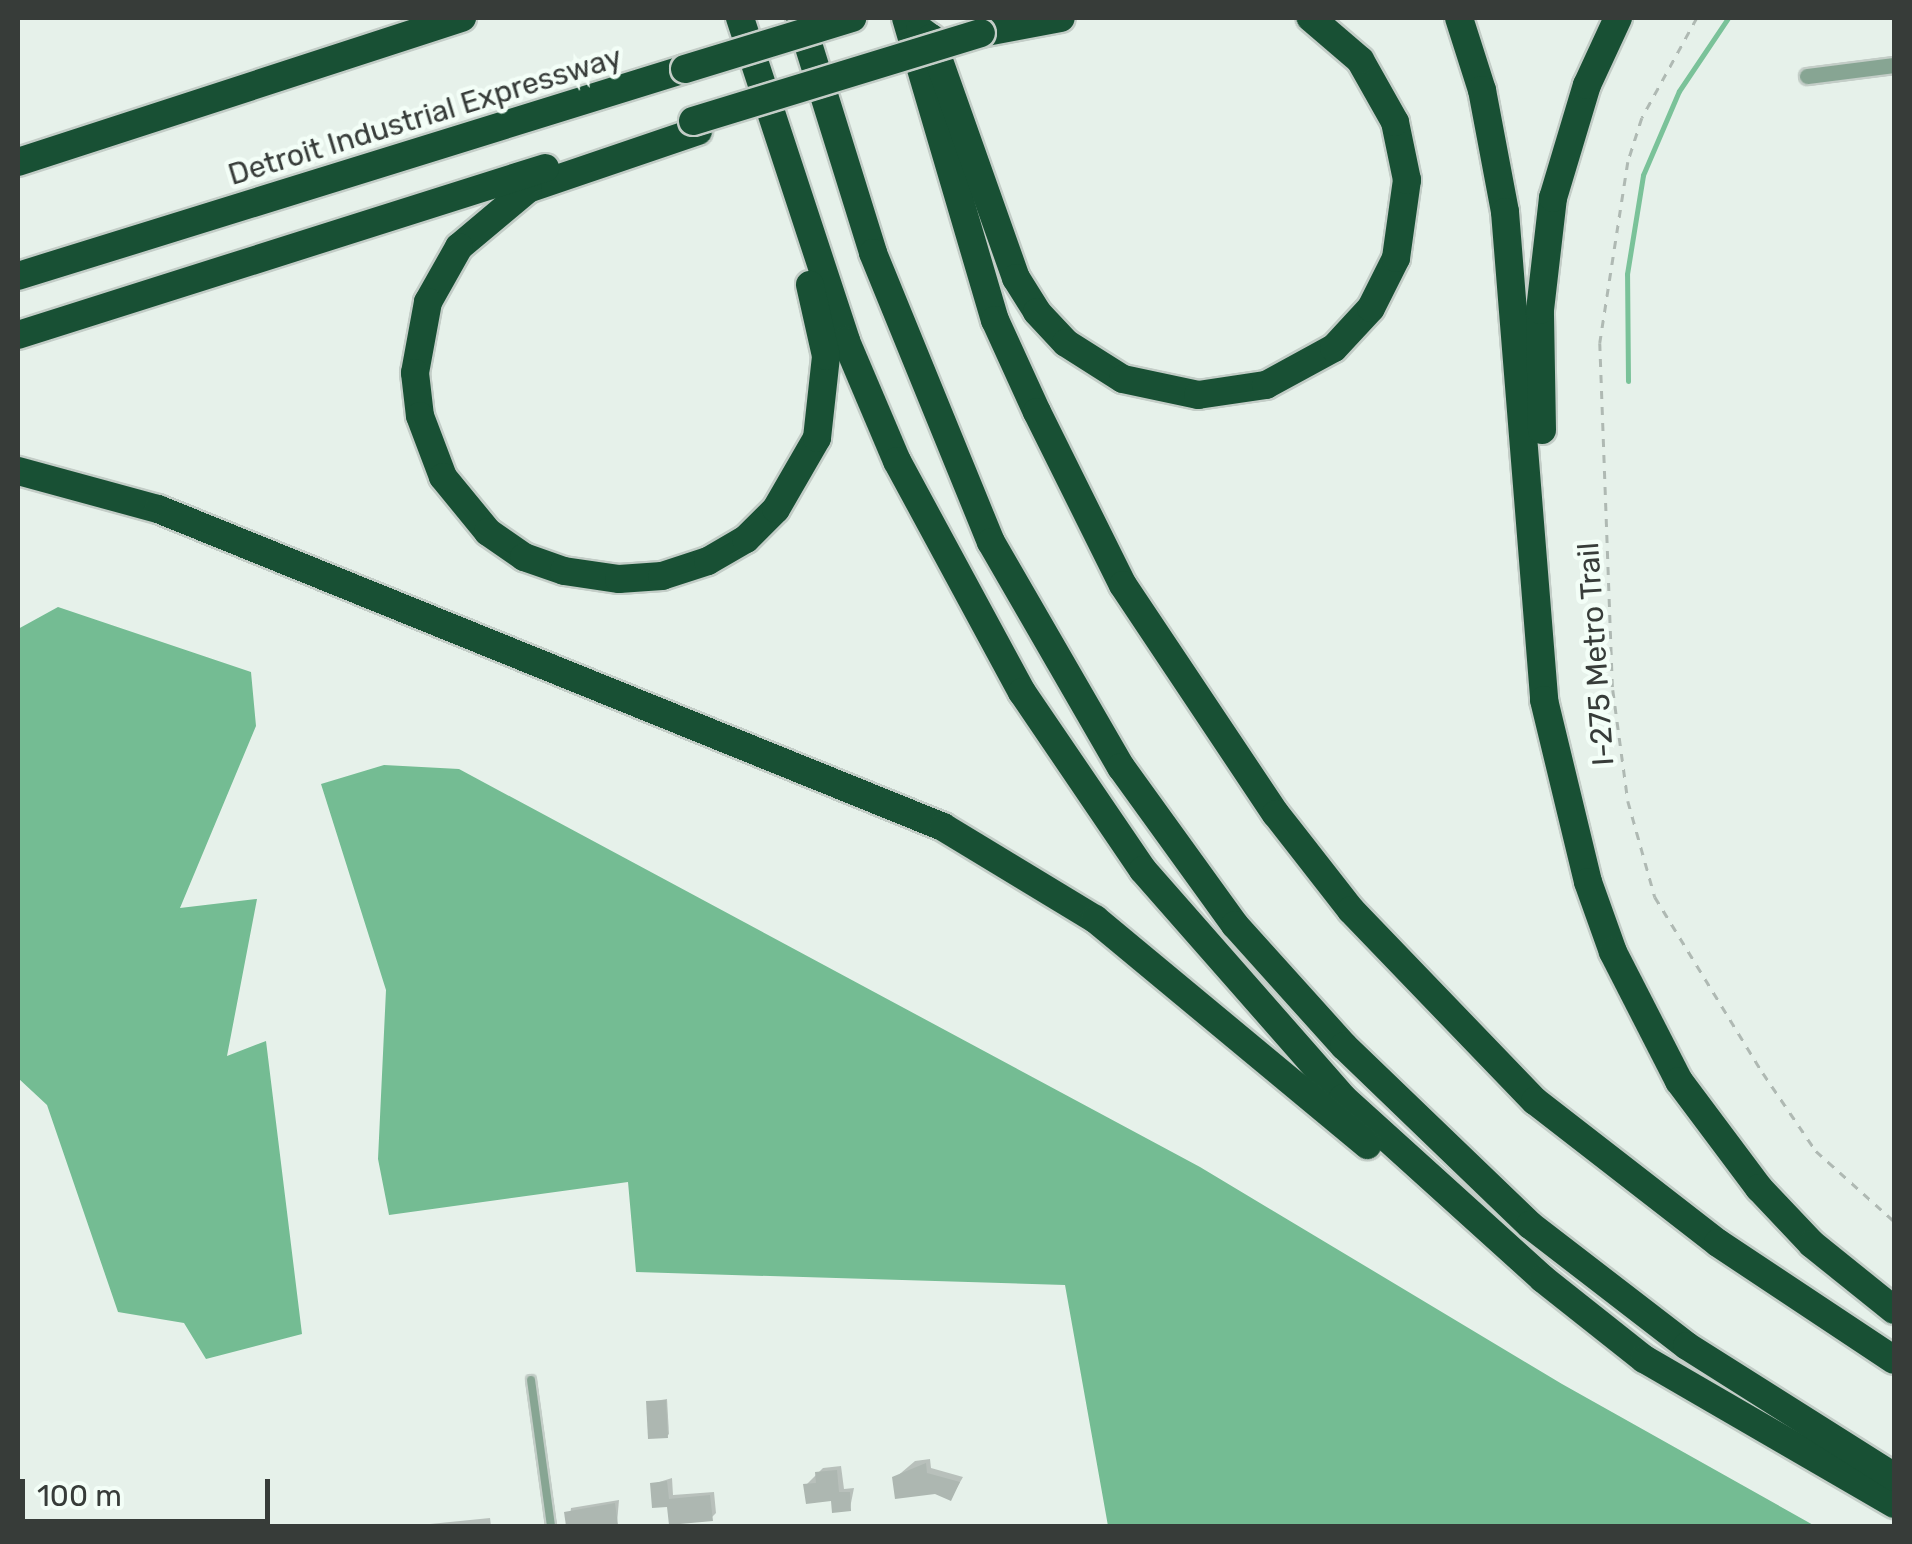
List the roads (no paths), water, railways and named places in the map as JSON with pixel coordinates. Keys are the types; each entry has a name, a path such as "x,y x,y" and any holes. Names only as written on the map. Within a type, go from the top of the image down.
{"highway":[{"path":"18,162 462,18"},
{"path":"800,18 879,269 991,542 1121,767 1235,925 1344,1046 1530,1224 1686,1346 1894,1477"},
{"name":"Detroit Industrial Expressway","path":"18,276 852,18"},
{"path":"906,18 931,38 1016,278 1037,312 1066,344 1123,380 1198,396 1266,385 1334,348 1371,308 1396,258 1408,180 1395,122 1360,60 1311,18"},
{"path":"906,18 994,320 1123,584 1276,814 1351,910 1535,1101 1718,1243 1894,1360"},
{"path":"741,20 826,356 816,438 776,509 746,539 708,562 662,576 619,579 524,557 488,532 462,503 429,446 415,373 428,302 460,247 528,189 695,126 792,90 1027,18"},
{"path":"981,32 1060,18"},
{"path":"1459,18 1482,90 1505,212 1544,700 1588,882 1613,952 1680,1080 1759,1188 1812,1244 1894,1310"},
{"path":"1557,756 1540,310 1552,198 1566,144 1618,18"},
{"path":"741,20 846,340 925,519 1022,692 1143,870 1281,1034 1542,1279 1644,1359 1894,1504"},
{"path":"18,335 695,126"},
{"path":"18,471 158,510 892,804 986,850 1095,919 1490,1248 1542,1279"}],"street":[{"path":"1808,76 1894,65"}],"lane":[{"path":"531,1380 552,1526"}],"waterway":[{"path":"1628,381 1627,274 1643,175 1679,91 1728,18"}]}
